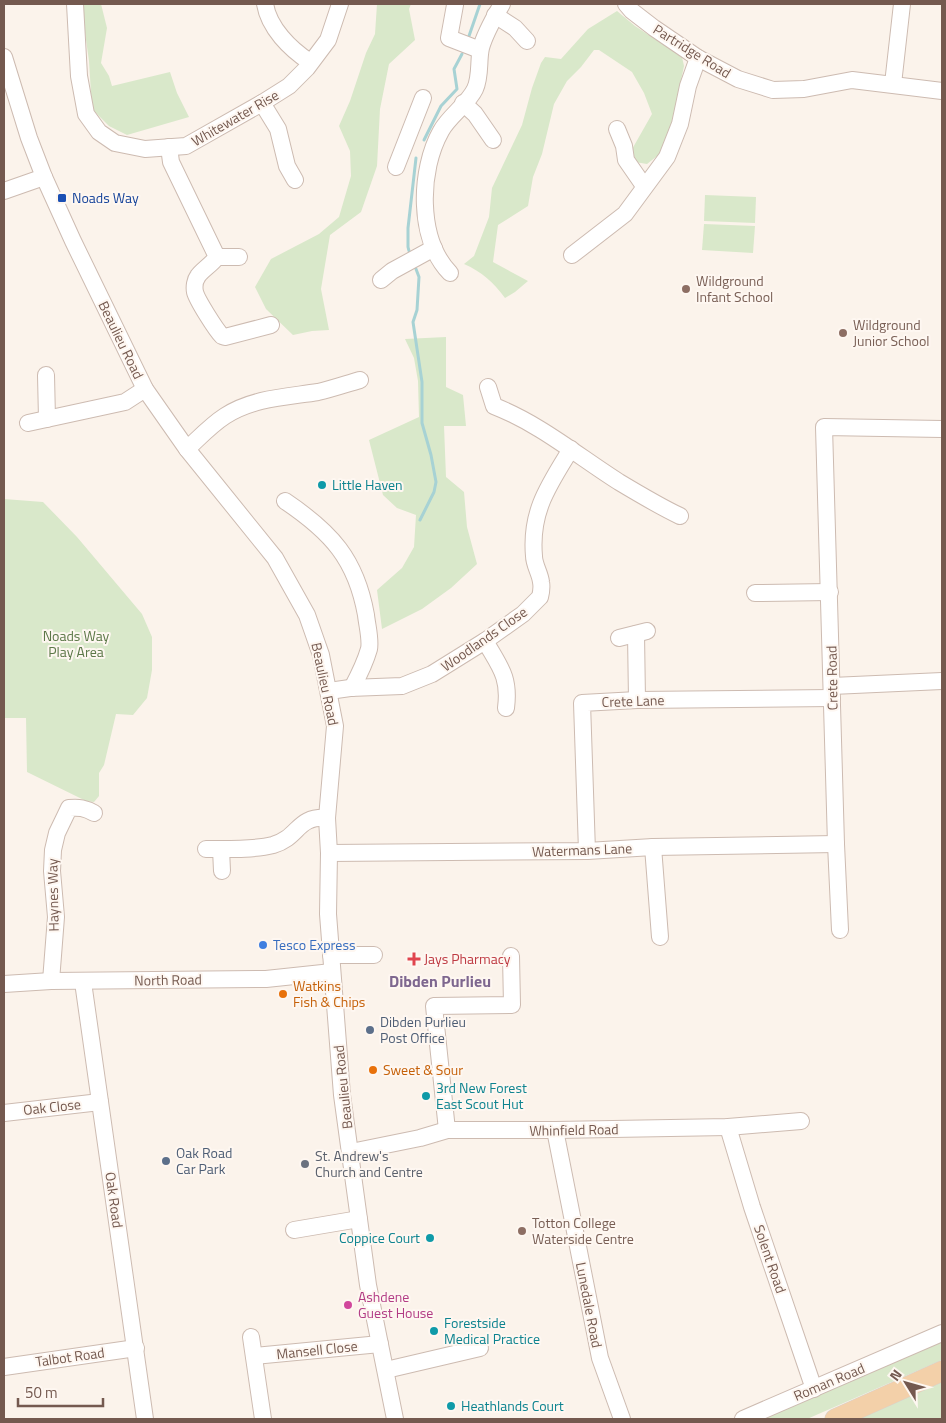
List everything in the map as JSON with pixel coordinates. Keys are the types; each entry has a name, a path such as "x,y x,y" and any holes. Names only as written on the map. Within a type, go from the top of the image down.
{"main road":[{"path":"835,1419 942,1370"}],"street":[{"name":"Whitewater Rise","path":"75,4 78,76 86,114 99,132 115,144 145,150 186,146 289,86 307,68 328,40 340,4"},
{"path":"265,4 273,26 296,52 310,62"},
{"name":"Partridge Road","path":"626,4 654,28 698,58 738,79 773,90 804,89 852,80 942,91"},
{"path":"893,84 902,4"},
{"path":"455,5 449,38 480,50"},
{"path":"450,273 442,264 426,226 424,203 432,149 442,128 475,90 480,67 480,50 499,9 527,41"},
{"name":"Beaulieu Road","path":"4,57 29,138 44,177 77,250 145,389 186,449 275,558 308,615 321,655 335,726 328,818 328,888 332,972 342,1094 368,1285 395,1419"},
{"path":"572,255 625,214 667,157 680,124 688,86 698,58"},
{"path":"423,98 398,164 407,154 418,149 432,149"},
{"path":"262,103 278,129 287,166 295,180"},
{"path":"463,104 475,114 493,140"},
{"path":"617,129 624,146 626,160 644,186"},
{"path":"169,147 171,162 218,257"},
{"path":"4,191 44,177"},
{"path":"381,280 392,271 434,248"},
{"path":"239,256 218,257 198,275 195,294 219,333 225,337 271,325"},
{"path":"46,375 47,419"},
{"path":"186,449 204,432 226,416 257,402 288,395 320,391 360,380"},
{"path":"488,387 494,406 528,423 618,481 680,516"},
{"path":"28,424 125,402 145,389"},
{"name":"Crete Road","path":"840,930 824,427 942,429"},
{"name":"Woodlands Close","path":"329,691 402,686 432,674 485,641 523,614 540,598 542,582 534,558 533,536 537,513 547,488 571,449"},
{"name":"Beaulieu Road","path":"285,501 305,515 339,547 351,567 362,597 369,647 352,688"},
{"path":"755,593 830,592"},
{"path":"619,638 642,633 637,700"},
{"path":"485,641 502,670 508,691 506,708"},
{"name":"Crete Lane","path":"587,851 582,703 832,692 942,681"},
{"name":"Haynes Way","path":"52,981 56,917 52,871 53,850 57,833 69,808 78,807 94,814"},
{"path":"222,871 214,849 272,845 294,834 305,821 315,817 328,818"},
{"name":"Watermans Lane","path":"329,853 587,851 653,847 836,844"},
{"path":"653,847 660,937"},
{"path":"331,955 374,955"},
{"path":"447,1130 434,1006 512,1005 511,956"},
{"name":"North Road","path":"4,984 52,981 266,979 332,972"},
{"name":"Oak Road","path":"83,982 145,1419"},
{"name":"Oak Close","path":"4,1113 100,1102"},
{"name":"Whinfield Road","path":"350,1152 420,1138 447,1130 728,1127 801,1121"},
{"name":"Solent Road","path":"728,1127 752,1206 814,1389"},
{"name":"Lunedale Road","path":"554,1130 600,1358 622,1419"},
{"path":"294,1230 359,1219"},
{"name":"Roman Road","path":"743,1419 942,1333"},
{"path":"251,1337 263,1419"},
{"name":"Mansell Close","path":"254,1356 380,1344"},
{"name":"Talbot Road","path":"4,1367 136,1348"},
{"path":"386,1370 480,1348"}],"green space":[{"path":"81,4 101,4 107,28 101,63 109,76 112,86 170,72 177,93 189,117 127,135 109,126 92,109 89,61"},
{"path":"377,4 411,4 409,9 415,40 389,64 380,109 377,166 361,212 330,235 321,289 329,330 293,335 266,309 255,287 271,259 319,234 339,217 351,176 350,151 339,126 375,34"},
{"path":"617,11 635,26 682,57 684,66 669,138 661,153 647,164 635,162 631,151 652,114 644,93 632,72 599,50 594,50 567,81 554,104 542,154 533,177 528,206 498,225 493,262 528,281 505,298 487,278 464,264 474,256 489,217 492,188 522,125 532,88 545,57 561,59 588,29"},
{"path":"705,195 756,197 755,223 704,221"},
{"path":"704,224 755,226 753,253 702,250"},
{"path":"446,337 446,387 463,395 466,426 444,426 446,477 464,492 467,527 477,564 451,588 422,609 382,629 377,590 402,568 414,547 416,515 397,508 383,495 369,440 419,417 418,381 414,358 405,339"},
{"name":"Noads Way Play Area","path":"4,499 43,502 77,537 142,614 152,637 152,670 147,698 133,715 116,714 104,765 99,773 99,796 94,802 86,801 27,772 26,718 4,718"},
{"path":"942,1340 942,1360 807,1419 764,1419"},
{"path":"942,1375 942,1419 845,1419"}],"waterway":[{"path":"469,36 480,4"},
{"path":"424,140 441,106 457,89 454,69 462,54"},
{"path":"409,251 408,228 416,158"},
{"path":"416,269 419,277 417,310 413,322 422,382 422,423 436,482 434,492 420,520"}],"place":[{"name":"Noads Way","path":"62,198"},
{"name":"Wildground Infant School","path":"686,289"},
{"name":"Wildground Junior School","path":"843,333"},
{"name":"Little Haven","path":"322,485"},
{"name":"Tesco Express","path":"263,945"},
{"name":"Jays Pharmacy","path":"414,959"},
{"name":"Watkins Fish & Chips","path":"283,994"},
{"name":"Dibden Purlieu Post Office","path":"370,1030"},
{"name":"Sweet & Sour","path":"373,1070"},
{"name":"3rd New Forest East Scout Hut","path":"426,1096"},
{"name":"Oak Road Car Park","path":"166,1161"},
{"name":"St. Andrew's Church and Centre","path":"305,1164"},
{"name":"Totton College Waterside Centre","path":"522,1231"},
{"name":"Coppice Court","path":"430,1238"},
{"name":"Ashdene Guest House","path":"348,1305"},
{"name":"Forestside Medical Practice","path":"434,1331"},
{"name":"Heathlands Court","path":"451,1406"}],"district":[{"name":"Dibden Purlieu","path":"440,981"}]}
